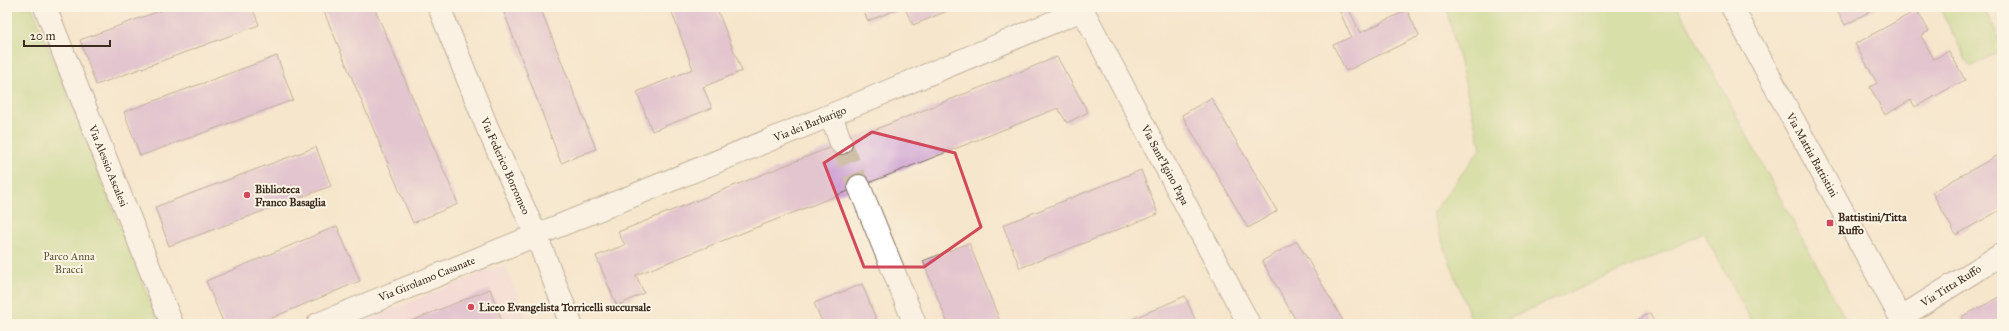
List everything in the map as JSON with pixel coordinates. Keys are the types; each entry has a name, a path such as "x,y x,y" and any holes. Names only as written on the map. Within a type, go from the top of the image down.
{"street":[{"name":"Via Alessio Ascalesi","path":"45,7 172,324"},
{"name":"Via Federico Borromeo","path":"439,7 487,127 536,235 571,324"},
{"name":"Via Mattia Battistini","path":"1732,7 1902,321"},
{"name":"Via dei Barbarigo","path":"536,235 831,116 1082,8"},
{"name":"Via Sant'Igino Papa","path":"1082,8 1249,324"},
{"path":"831,116 841,143"},
{"path":"859,186 915,324"},
{"name":"Via Girolamo Casanate","path":"318,324 536,235"},
{"name":"Via Titta Ruffo","path":"1902,321 2002,254"}],"highlighted area":[{"path":"872,132 955,153 981,227 924,267 864,267 824,163"}],"shaded area":[{"path":"505,264 529,324 355,324"}],"green space":[{"name":"Parco Anna Bracci","path":"7,7 32,7 159,324 7,324"},
{"path":"1446,7 1678,7 1848,324 1753,324 1704,233 1666,251 1496,324 1473,324 1432,214 1481,148"},
{"path":"1939,7 1983,7 2002,43 2002,50 1970,67"}],"building":[{"path":"170,7 252,7 259,25 96,85 80,40"},
{"path":"322,7 374,7 458,204 413,223"},
{"path":"502,7 540,7 596,149 561,163"},
{"path":"670,7 716,7 742,71 703,87 712,108 652,131 637,92 693,69"},
{"path":"862,7 903,7 868,21"},
{"path":"904,7 957,7 913,25"},
{"path":"1338,7 1348,7 1360,33 1407,10 1419,36 1346,71 1333,45 1351,37"},
{"path":"1835,7 1878,7 1845,25"},
{"path":"1917,10 1929,31 1921,36 1934,59 1949,51 1965,80 1915,107 1911,100 1885,115 1870,87 1877,83 1855,44"},
{"path":"277,56 293,100 140,156 124,112"},
{"path":"1057,57 1088,112 1067,123 1058,108 636,275 644,293 617,306 596,256 625,245 618,232"},
{"path":"1211,98 1277,211 1248,228 1182,115"},
{"path":"316,147 331,186 169,246 155,207"},
{"path":"2002,153 2002,209 1956,235 1932,192"},
{"path":"1141,170 1158,214 1020,268 1003,225"},
{"path":"337,226 360,281 257,324 224,324 206,281"},
{"path":"1297,241 1345,324 1298,324 1262,261"},
{"path":"969,243 1001,324 948,324 923,261"},
{"path":"862,284 878,324 823,324 814,303"},
{"name":"Liceo Evangelista Torricelli succursale","path":"490,289 503,324 404,324"},
{"path":"1185,296 1197,324 1121,324"},
{"path":"2002,296 2002,324 1965,324 1961,317"},
{"path":"1650,313 1655,324 1630,324"}],"tunnel":[{"path":"841,143 859,186"}],"place":[{"name":"Biblioteca Franco Basaglia","path":"247,195"},
{"name":"Battistini/Titta Ruffo","path":"1830,223"},
{"name":"Liceo Evangelista Torricelli succursale","path":"471,307"}]}
